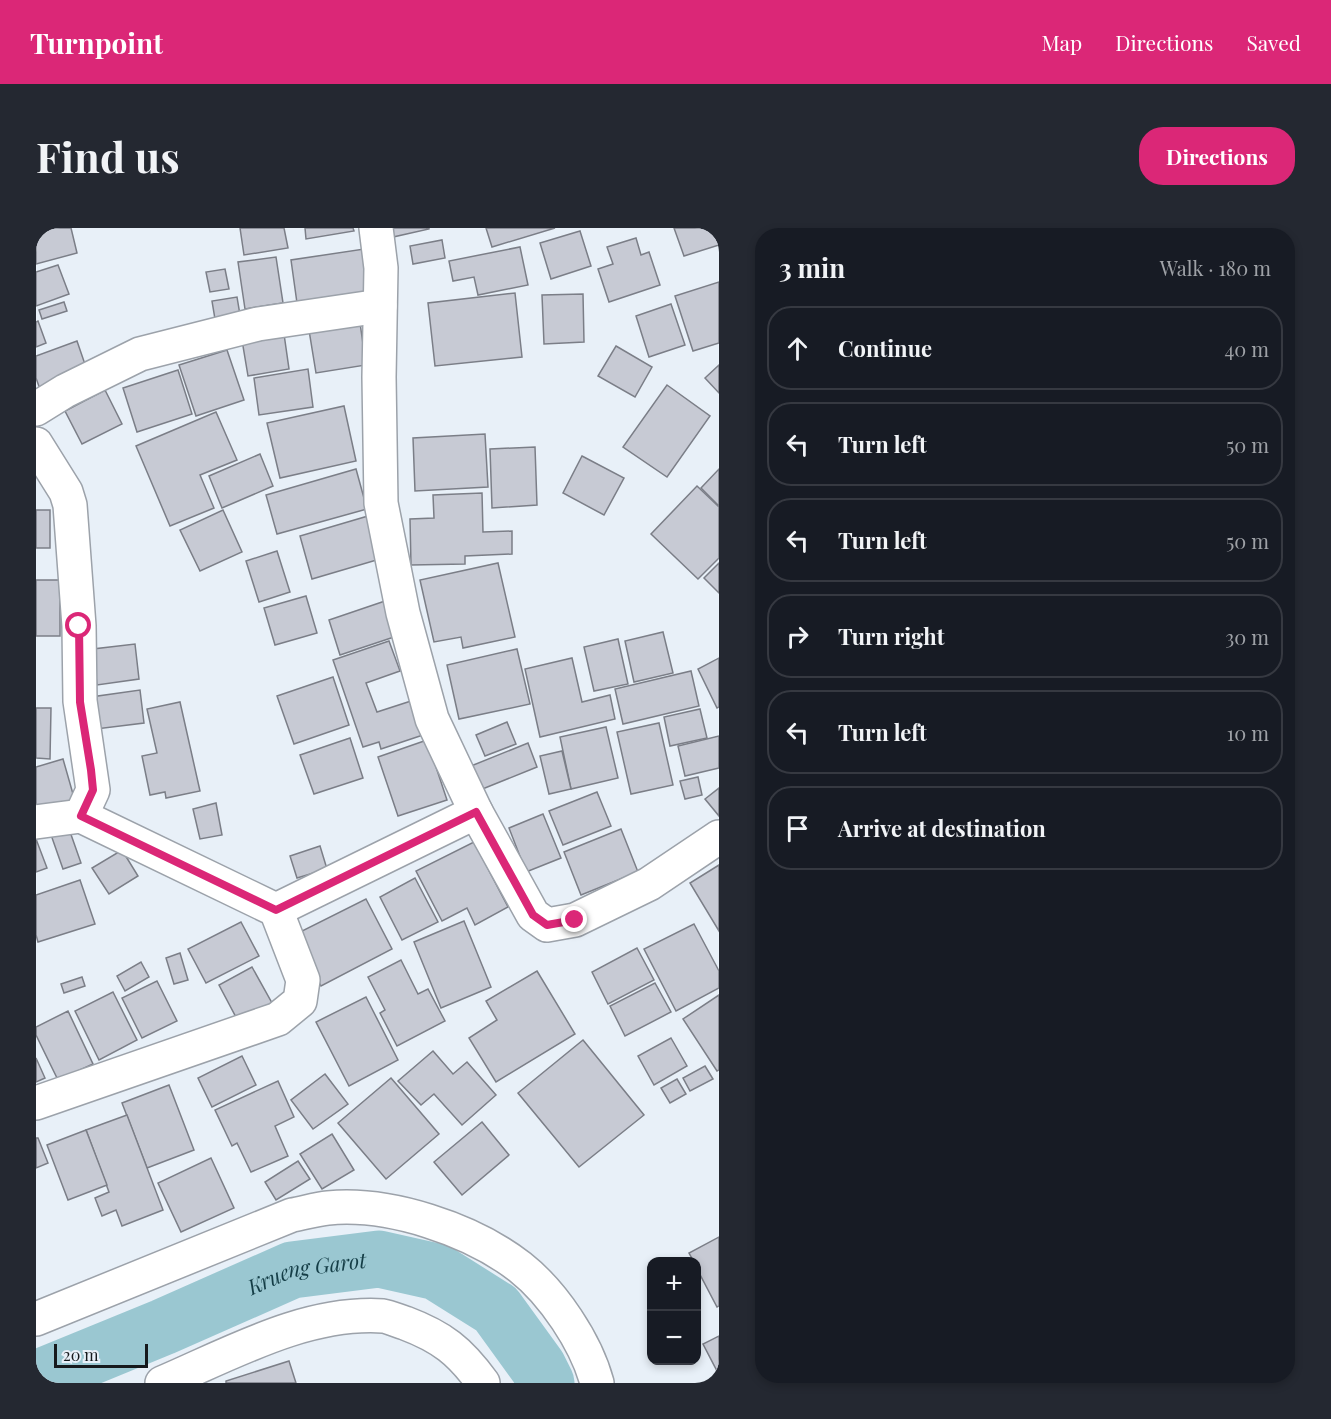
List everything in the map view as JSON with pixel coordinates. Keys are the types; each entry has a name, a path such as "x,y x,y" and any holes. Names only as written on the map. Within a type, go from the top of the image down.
{"street":[{"path":"376,228 381,268 379,377 381,503 404,613 432,719 476,812 533,915 547,925 575,920 649,884 719,837"},
{"path":"36,409 64,391 140,354 258,324 380,306"},
{"path":"36,444 66,492 70,505 79,626 80,702 93,790 81,816"},
{"path":"276,910 476,812"},
{"path":"36,822 81,816 276,910 303,980 300,1001 278,1019 36,1103"},
{"path":"36,1319 292,1215 328,1208 377,1210 430,1221 480,1242 520,1268 562,1311 591,1363 597,1383"},
{"path":"162,1383 270,1337 324,1320 385,1316 433,1334 467,1361 483,1383"}],"building":[{"path":"36,228 71,228 77,253 36,264"},
{"path":"240,228 284,228 288,248 244,255"},
{"path":"305,228 353,228 354,231 306,239"},
{"path":"391,228 429,228 429,229 393,237"},
{"path":"486,228 555,228 492,247"},
{"path":"674,228 719,228 719,245 684,256"},
{"path":"580,231 591,266 551,279 540,243"},
{"path":"636,238 641,255 649,252 660,285 609,302 598,269 613,264 607,247"},
{"path":"442,240 445,258 413,264 410,246"},
{"path":"520,247 528,285 478,295 474,277 453,281 449,261"},
{"path":"364,249 371,291 297,303 291,260"},
{"path":"276,257 283,303 245,309 238,262"},
{"path":"58,265 69,294 36,306 36,272"},
{"path":"225,269 229,289 210,292 206,272"},
{"path":"719,282 719,343 693,351 675,296"},
{"path":"515,293 522,357 435,366 428,303"},
{"path":"583,294 584,342 544,344 542,295"},
{"path":"237,297 241,321 216,325 212,301"},
{"path":"64,302 67,311 42,319 39,310"},
{"path":"671,304 685,345 649,357 636,316"},
{"path":"359,316 366,365 316,373 308,324"},
{"path":"38,321 46,343 36,347 36,322"},
{"path":"283,327 289,369 248,376 241,334"},
{"path":"77,341 89,376 41,392 36,378 36,356"},
{"path":"616,346 652,367 635,397 598,376"},
{"path":"227,350 244,400 196,416 179,365"},
{"path":"719,365 719,393 705,378"},
{"path":"308,369 313,407 259,415 254,378"},
{"path":"178,370 192,414 137,432 123,388"},
{"path":"667,385 710,416 667,477 623,447"},
{"path":"105,390 122,424 82,444 65,411"},
{"path":"344,406 356,461 280,478 267,423"},
{"path":"216,412 237,460 200,475 214,508 170,526 136,446"},
{"path":"485,434 488,487 415,491 413,438"},
{"path":"535,447 537,505 492,508 490,449"},
{"path":"260,454 273,486 222,508 209,476"},
{"path":"582,456 624,478 604,515 563,493"},
{"path":"356,469 367,509 277,534 266,495"},
{"path":"719,469 719,506 701,488"},
{"path":"697,486 719,507 719,558 698,579 651,534"},
{"path":"482,493 483,532 512,531 512,554 465,556 465,564 411,565 410,519 434,518 433,495"},
{"path":"36,510 50,510 50,548 36,548"},
{"path":"223,510 242,552 200,571 180,530"},
{"path":"368,516 380,559 312,579 300,536"},
{"path":"277,551 290,592 259,602 246,561"},
{"path":"498,563 515,637 463,648 461,637 434,642 420,580"},
{"path":"719,563 719,593 704,578"},
{"path":"36,580 60,580 60,636 36,636"},
{"path":"306,596 317,633 275,645 264,608"},
{"path":"385,601 397,636 340,655 329,620"},
{"path":"663,632 673,673 634,682 625,641"},
{"path":"618,639 628,684 594,691 584,647"},
{"path":"389,641 400,671 366,683 377,712 411,701 423,735 381,749 379,742 363,747 333,660"},
{"path":"135,644 139,679 97,685 93,649"},
{"path":"517,649 530,704 459,719 447,665"},
{"path":"572,658 582,702 610,695 615,719 540,737 525,669"},
{"path":"719,658 719,707 717,708 698,669"},
{"path":"691,671 699,706 623,724 615,689"},
{"path":"333,677 349,725 294,744 277,696"},
{"path":"140,690 144,723 96,729 91,697"},
{"path":"180,702 200,791 166,798 165,792 150,795 142,756 157,753 147,709"},
{"path":"36,708 51,708 50,759 36,758"},
{"path":"700,709 707,738 670,746 664,717"},
{"path":"507,722 516,744 485,756 476,735"},
{"path":"659,723 673,785 631,794 617,732"},
{"path":"606,727 618,778 571,789 560,737"},
{"path":"719,736 719,768 685,776 678,746"},
{"path":"350,738 363,778 314,794 300,755"},
{"path":"427,740 447,800 398,816 378,757"},
{"path":"528,743 537,767 480,790 471,766"},
{"path":"562,751 571,789 549,794 540,756"},
{"path":"63,759 77,808 36,819 36,767"},
{"path":"698,777 702,795 685,799 680,781"},
{"path":"719,788 719,816 705,799"},
{"path":"597,792 611,826 563,845 549,811"},
{"path":"216,803 222,835 200,839 193,809"},
{"path":"543,814 561,858 526,872 509,828"},
{"path":"68,826 81,863 63,869 50,832"},
{"path":"621,829 638,872 581,895 564,852"},
{"path":"36,839 47,868 36,872"},
{"path":"474,842 508,907 475,925 467,908 442,921 416,871"},
{"path":"320,846 327,869 297,878 290,856"},
{"path":"122,850 138,876 109,894 92,868"},
{"path":"719,865 719,931 690,883"},
{"path":"415,878 438,922 402,940 380,897"},
{"path":"80,880 95,924 38,942 36,895"},
{"path":"366,899 392,949 321,986 294,935"},
{"path":"464,921 491,987 441,1008 414,942"},
{"path":"241,922 259,956 206,983 188,949"},
{"path":"694,924 719,971 719,988 676,1011 644,949"},
{"path":"637,948 654,980 608,1004 592,972"},
{"path":"180,953 188,980 174,984 166,958"},
{"path":"401,960 418,994 428,989 445,1021 397,1046 380,1013 385,1010 368,977"},
{"path":"141,962 149,977 125,991 117,976"},
{"path":"252,967 272,1003 238,1021 219,985"},
{"path":"537,971 575,1034 496,1082 469,1038 497,1020 486,1001"},
{"path":"82,977 85,986 64,993 61,984"},
{"path":"157,981 177,1021 142,1038 122,998"},
{"path":"655,983 671,1012 625,1036 610,1006"},
{"path":"113,992 137,1040 99,1060 75,1011"},
{"path":"719,995 719,1070 717,1071 683,1019"},
{"path":"366,997 398,1060 349,1086 316,1022"},
{"path":"68,1011 93,1064 58,1080 36,1035 36,1027"},
{"path":"671,1038 687,1066 654,1085 638,1056"},
{"path":"583,1040 644,1115 579,1167 518,1093"},
{"path":"433,1051 453,1074 467,1062 496,1095 462,1125 434,1094 421,1105 398,1081"},
{"path":"242,1056 256,1085 212,1107 198,1078"},
{"path":"36,1058 45,1078 36,1082"},
{"path":"705,1066 713,1079 690,1091 683,1078"},
{"path":"325,1074 348,1104 313,1129 291,1100"},
{"path":"391,1078 439,1134 386,1179 338,1123"},
{"path":"677,1079 686,1094 670,1103 661,1088"},
{"path":"278,1081 294,1117 275,1126 288,1156 251,1172 237,1143 232,1146 215,1110"},
{"path":"169,1085 194,1150 147,1168 122,1103"},
{"path":"127,1115 163,1210 122,1226 116,1210 102,1216 95,1198 109,1192 86,1130"},
{"path":"482,1122 509,1155 462,1195 434,1162"},
{"path":"86,1130 107,1185 68,1200 47,1145"},
{"path":"332,1134 354,1170 322,1189 300,1154"},
{"path":"36,1138 38,1138 48,1163 36,1168"},
{"path":"211,1158 234,1208 181,1232 158,1183"},
{"path":"298,1161 310,1179 276,1200 265,1182"},
{"path":"719,1237 719,1306 717,1307 701,1277 701,1257 691,1257 689,1253"},
{"path":"719,1336 719,1375 703,1344"},
{"path":"289,1361 296,1383 226,1383 226,1381"}],"waterway":[{"name":"Krueng Garot","path":"36,1379 163,1327 292,1270 379,1259 437,1272 496,1309 538,1367 546,1383"}],"route":[{"path":"79,626 80,702 93,790 81,816 276,910 476,812 533,915 547,925 575,920"}]}
